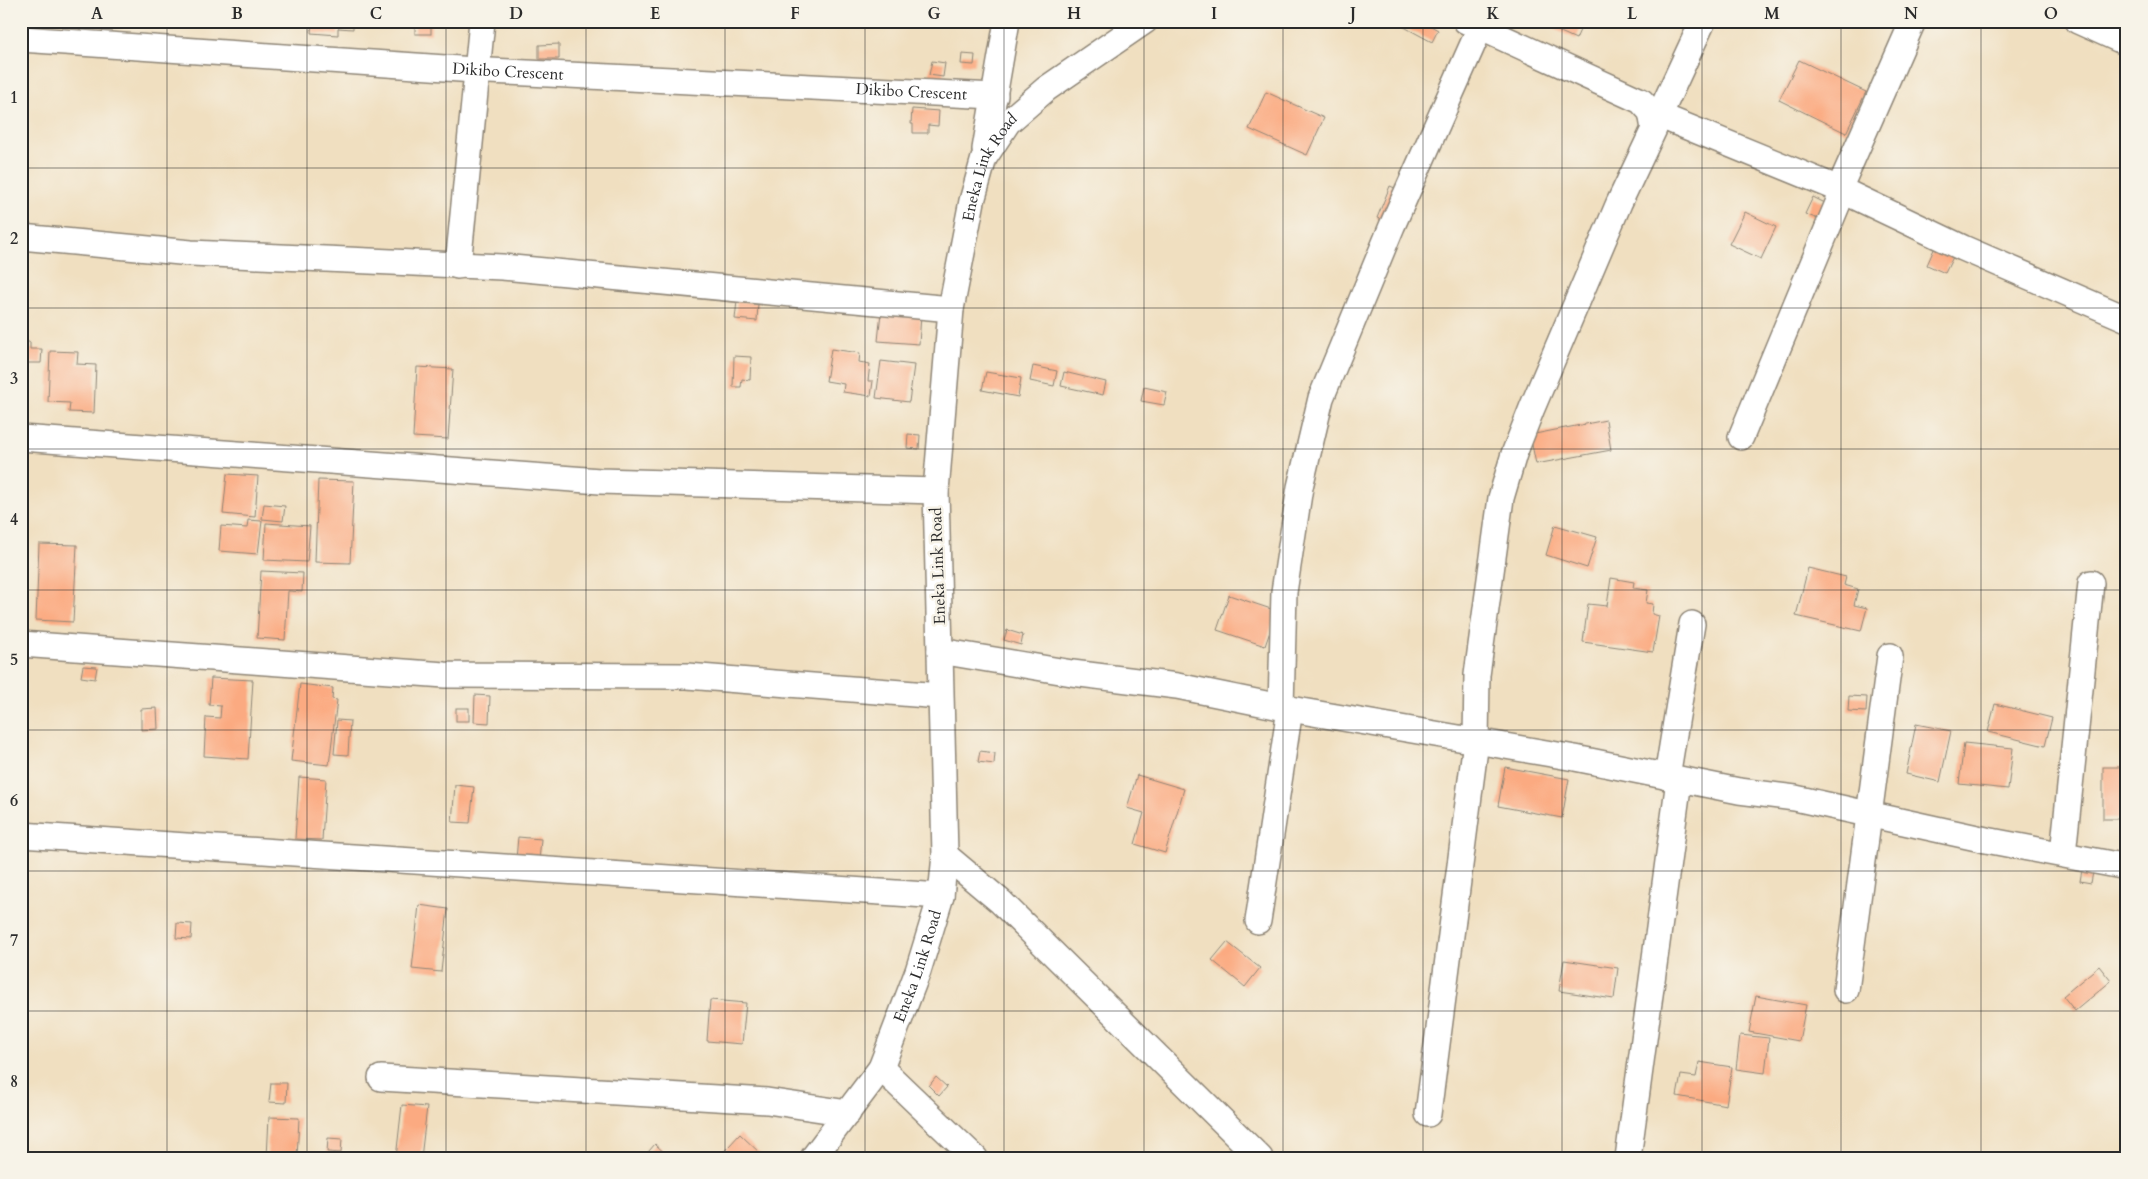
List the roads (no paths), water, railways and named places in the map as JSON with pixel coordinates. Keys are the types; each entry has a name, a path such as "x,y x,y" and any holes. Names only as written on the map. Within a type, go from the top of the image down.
{"street":[{"path":"458,266 482,21"},
{"path":"984,158 1007,21"},
{"name":"Eneka Link Road","path":"813,1158 881,1068 918,971 941,896 945,855 936,491 951,309 972,201 984,158 1008,122 1040,94 1145,21"},
{"path":"1428,1114 1476,741 1477,675 1502,498 1514,454 1619,203 1654,129 1655,114 1703,21"},
{"path":"1741,436 1841,190 1913,21"},
{"path":"2078,21 2127,43"},
{"path":"1258,921 1285,708 1284,592 1300,487 1321,398 1473,24 1641,101 1655,114 1841,190 1963,248 2127,319"},
{"name":"Dikibo Crescent","path":"21,39 477,70 995,96"},
{"path":"21,237 191,253 502,267 951,309"},
{"path":"21,438 600,481 936,491"},
{"path":"2064,854 2091,583"},
{"path":"1628,1158 1692,624"},
{"path":"21,644 445,674 687,676 940,696"},
{"path":"940,651 1072,673 1177,686 1285,708 1575,758 1739,791 1795,798 1986,840 2127,867"},
{"path":"1846,990 1890,656"},
{"path":"21,835 941,896"},
{"path":"945,855 1001,902 1260,1158"},
{"path":"881,1068 975,1158"},
{"path":"381,1078 767,1101 848,1113"}]}
